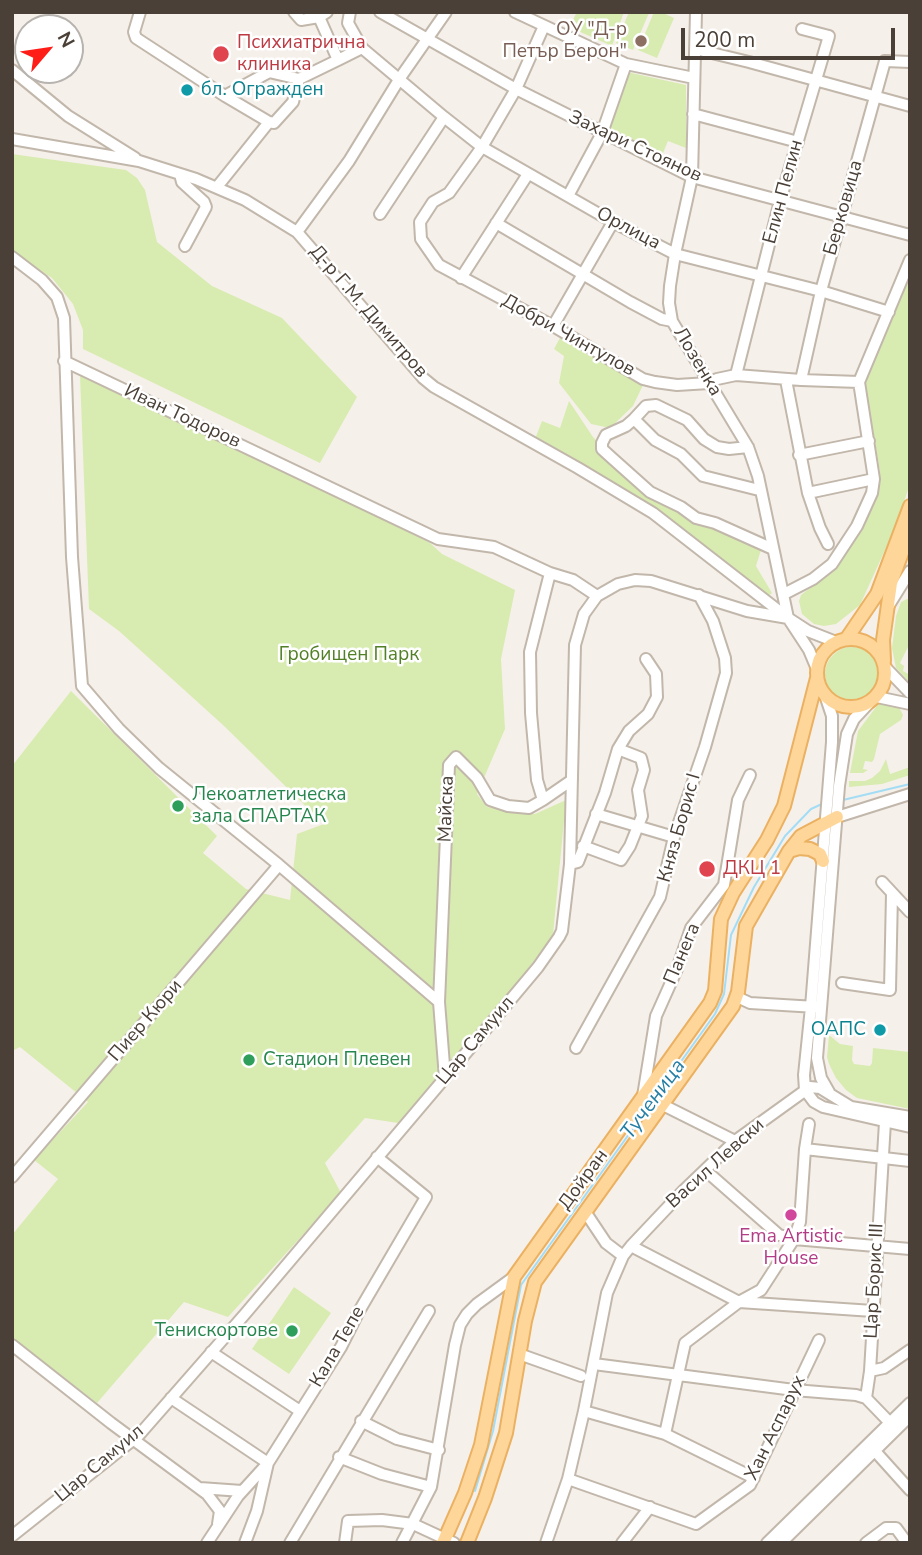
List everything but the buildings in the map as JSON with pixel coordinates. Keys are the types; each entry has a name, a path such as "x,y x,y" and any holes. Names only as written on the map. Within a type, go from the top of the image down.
{"main road":[{"path":"910,506 877,594 841,640 823,653 817,674 825,695 841,706 850,708 873,700 883,688 883,640 891,583 910,531"},
{"path":"841,640 856,639 873,646 885,664"},
{"name":"Дойран","path":"447,1541 481,1445 514,1277 710,1003 717,978 721,919 729,900 784,806 817,674"},
{"name":"Дойран","path":"467,1543 506,1433 519,1354 535,1282 733,1006 737,997 746,926 789,851 801,836 832,812"},
{"path":"789,851 810,849 820,854 823,861"}],"street":[{"path":"140,12 134,32 136,38 269,122 274,123 293,102 299,79"},
{"path":"294,12 301,20 323,15 338,60"},
{"path":"225,96 269,72 299,79 362,48 348,23 350,12"},
{"name":"Захари Стоянов","path":"380,12 516,89 692,177 910,235"},
{"path":"297,232 349,161 400,78 446,12"},
{"path":"515,12 626,64 694,78"},
{"name":"Лозенка","path":"696,12 692,177 675,254 669,303 672,321 748,447 789,618"},
{"path":"482,147 516,89 544,26"},
{"name":"Елин Пелин","path":"736,375 780,201 829,36 802,29"},
{"name":"Орлица","path":"362,48 482,147 675,254 889,312"},
{"path":"695,50 910,106"},
{"name":"Берковица","path":"801,380 821,292 885,61 910,62"},
{"path":"568,196 602,133 626,64"},
{"path":"12,70 68,116 139,161"},
{"path":"694,114 798,142"},
{"path":"380,214 443,117"},
{"path":"217,187 269,122"},
{"name":"Д-р Г.М. Димитров","path":"12,139 139,161 217,187 245,200 297,232 423,378 434,387 653,513 808,631 841,640"},
{"name":"Добри Чинтулов","path":"482,147 449,193 433,202 420,222 422,239 439,265 554,326 643,379 677,385 709,383 736,375 786,380 859,382"},
{"path":"180,174 182,182 206,206 185,246"},
{"path":"461,278 528,174"},
{"path":"554,326 613,222"},
{"path":"496,223 630,302 662,319 672,321"},
{"path":"12,257 43,280 57,298 64,318 72,557 82,686 119,729 159,768 279,865 439,1002"},
{"path":"784,594 813,579 832,564 857,526 872,493 874,479 859,382 910,260"},
{"name":"Иван Тодоров","path":"64,361 438,539 494,547 550,573 573,580 597,596"},
{"path":"786,380 808,493 828,544"},
{"path":"748,447 729,449 717,446 704,439 687,420 656,405 646,406 626,426 606,435 602,449 639,484 696,518 715,523 773,549"},
{"path":"634,419 655,440 681,454 703,476 760,490"},
{"path":"799,455 869,441"},
{"path":"808,493 874,479"},
{"path":"887,608 910,571"},
{"path":"550,573 530,652 531,713 537,780 543,800 572,780"},
{"path":"597,596 618,584 635,580 651,581 747,611 789,618 805,641 817,674"},
{"name":"Княз Борис I","path":"576,1048 660,897 674,837 705,747 726,673 713,621 699,595"},
{"name":"Цар Самуил","path":"12,1536 134,1440 445,1078 538,967 559,937 570,864 575,645 584,614 597,596"},
{"path":"570,864 578,862 618,749 629,731 648,714 657,696 656,674 646,659"},
{"path":"885,664 910,693"},
{"path":"825,695 833,726 834,786 817,1007 803,1081 804,1090 814,1102 823,1107 910,1127"},
{"path":"834,786 847,734 854,719 873,700 910,704"},
{"path":"583,846 621,860 642,816 638,790 645,770 641,758 618,749"},
{"name":"Майска","path":"445,1078 439,1002 449,765 456,757 477,779 490,800 508,806 529,807 543,800"},
{"name":"Панега","path":"643,1100 656,1016 677,969 691,928 724,885 738,800 750,775"},
{"path":"832,812 910,794"},
{"path":"832,812 823,861 817,1064 824,1084 836,1099"},
{"path":"596,814 674,837"},
{"name":"Пиер Кюри","path":"12,1177 279,865"},
{"path":"724,885 736,872 751,866"},
{"path":"882,882 910,912"},
{"path":"842,983 890,990 892,893"},
{"path":"737,997 750,1003 817,1007"},
{"path":"804,1090 817,1087 851,1107 910,1117"},
{"name":"Васил Левски","path":"546,1543 568,1479 607,1293 623,1255 735,1141 804,1090"},
{"path":"663,1105 735,1141"},
{"name":"Цар Борис III","path":"866,1398 870,1371 885,1122"},
{"path":"665,1434 685,1343 761,1290 794,1240 800,1222 809,1124"},
{"path":"805,1149 910,1161"},
{"name":"Кала Тепе","path":"206,1543 242,1491 268,1464 341,1348 358,1312 426,1196 377,1157"},
{"path":"705,1170 779,1235 794,1240 910,1249"},
{"path":"586,1213 606,1243 623,1255"},
{"path":"631,1246 739,1303 873,1311"},
{"path":"402,1543 431,1487 460,1325 477,1304 514,1277"},
{"path":"290,1543 339,1457 429,1311"},
{"name":"Хан Аспарух","path":"568,1479 696,1524 750,1485 819,1340"},
{"path":"12,1345 214,1500 220,1511 215,1533"},
{"path":"870,1371 884,1368 910,1350"},
{"path":"211,1352 300,1411"},
{"path":"519,1354 581,1376"},
{"path":"594,1364 794,1390 856,1395 866,1398 892,1425"},
{"path":"171,1398 268,1464 257,1511 245,1543"},
{"path":"781,1543 874,1450 910,1403"},
{"path":"584,1412 665,1434 754,1478"},
{"path":"767,1543 892,1425 910,1416"},
{"path":"361,1421 397,1438 439,1450"},
{"path":"874,1450 910,1490"},
{"path":"339,1457 382,1474 431,1487"},
{"path":"200,1488 242,1491"},
{"path":"622,1543 650,1507"},
{"path":"345,1543 348,1521 382,1520 413,1524 447,1541"},
{"path":"866,1543 886,1528 896,1528 907,1543"}],"green space":[{"path":"577,12 624,12 612,46 569,27"},
{"path":"629,12 649,13 633,50 616,43"},
{"path":"654,12 674,18 657,58 638,50"},
{"path":"627,72 686,85 686,148 668,141 661,158 609,132"},
{"path":"12,154 126,170 137,178 145,190 157,242 212,286 282,318 357,397 320,463 83,349 83,330 73,304 52,278 12,252"},
{"path":"910,274 910,484 895,528 860,605 836,624 814,624 802,614 799,601 801,595 824,577 846,552 864,521 875,494 880,472 865,382"},
{"path":"561,336 644,383 633,406 610,428 591,424 559,383 564,356 554,349"},
{"name":"Гробищен Парк","path":"80,376 277,465 515,590 501,659 505,729 477,794 487,807 535,814 566,800 553,935 517,984 398,1123 365,1118 325,1163 341,1193 228,1317 184,1302 97,1403 12,1338 12,1235 58,1179 34,1160 88,1102 20,1047 12,1051 12,766 71,691 217,836 203,853 246,889 290,900 297,834 324,824 223,725 119,631 89,609"},
{"path":"569,401 593,437 630,477 762,547 756,566 772,593 766,598 649,504 535,439 542,421 560,428"},
{"path":"910,600 910,643 900,663 904,666 903,671 910,675 910,683 896,668 892,648 896,616 901,602"},
{"path":"852,647 871,655 879,674 871,693 852,701 833,693 825,674 833,655"},
{"path":"879,703 899,707 903,715 901,720 880,734 874,759 872,762 865,761 863,769 868,770 863,773 850,773 858,731"},
{"path":"886,759 890,774 910,767 910,775 882,784 849,787 849,781 872,778 880,771"},
{"path":"829,1035 840,1044 853,1046 854,1064 870,1066 873,1048 910,1052 910,1109 857,1098 846,1090 829,1064"},
{"name":"Тенискортове","path":"294,1287 331,1313 289,1374 252,1349"}],"waterway":[{"name":"Тученица","path":"843,800 910,784"},
{"name":"Тученица","path":"475,1491 493,1431 521,1285 715,1014 724,994 731,935 754,887 785,836 811,809 824,803"}],"place":[{"name":"ОУ \"Д-р Петър Берон\"","path":"641,41"},
{"name":"Психиатрична клиника","path":"221,54"},
{"name":"бл. Огражден","path":"187,90"},
{"name":"Лекоатлетическа зала СПАРТАК","path":"178,806"},
{"name":"ДКЦ 1","path":"707,869"},
{"name":"ОАПС","path":"880,1030"},
{"name":"Стадион Плевен","path":"249,1060"},
{"name":"Ema Artistic House","path":"791,1215"},
{"name":"Тенискортове","path":"292,1331"}]}
